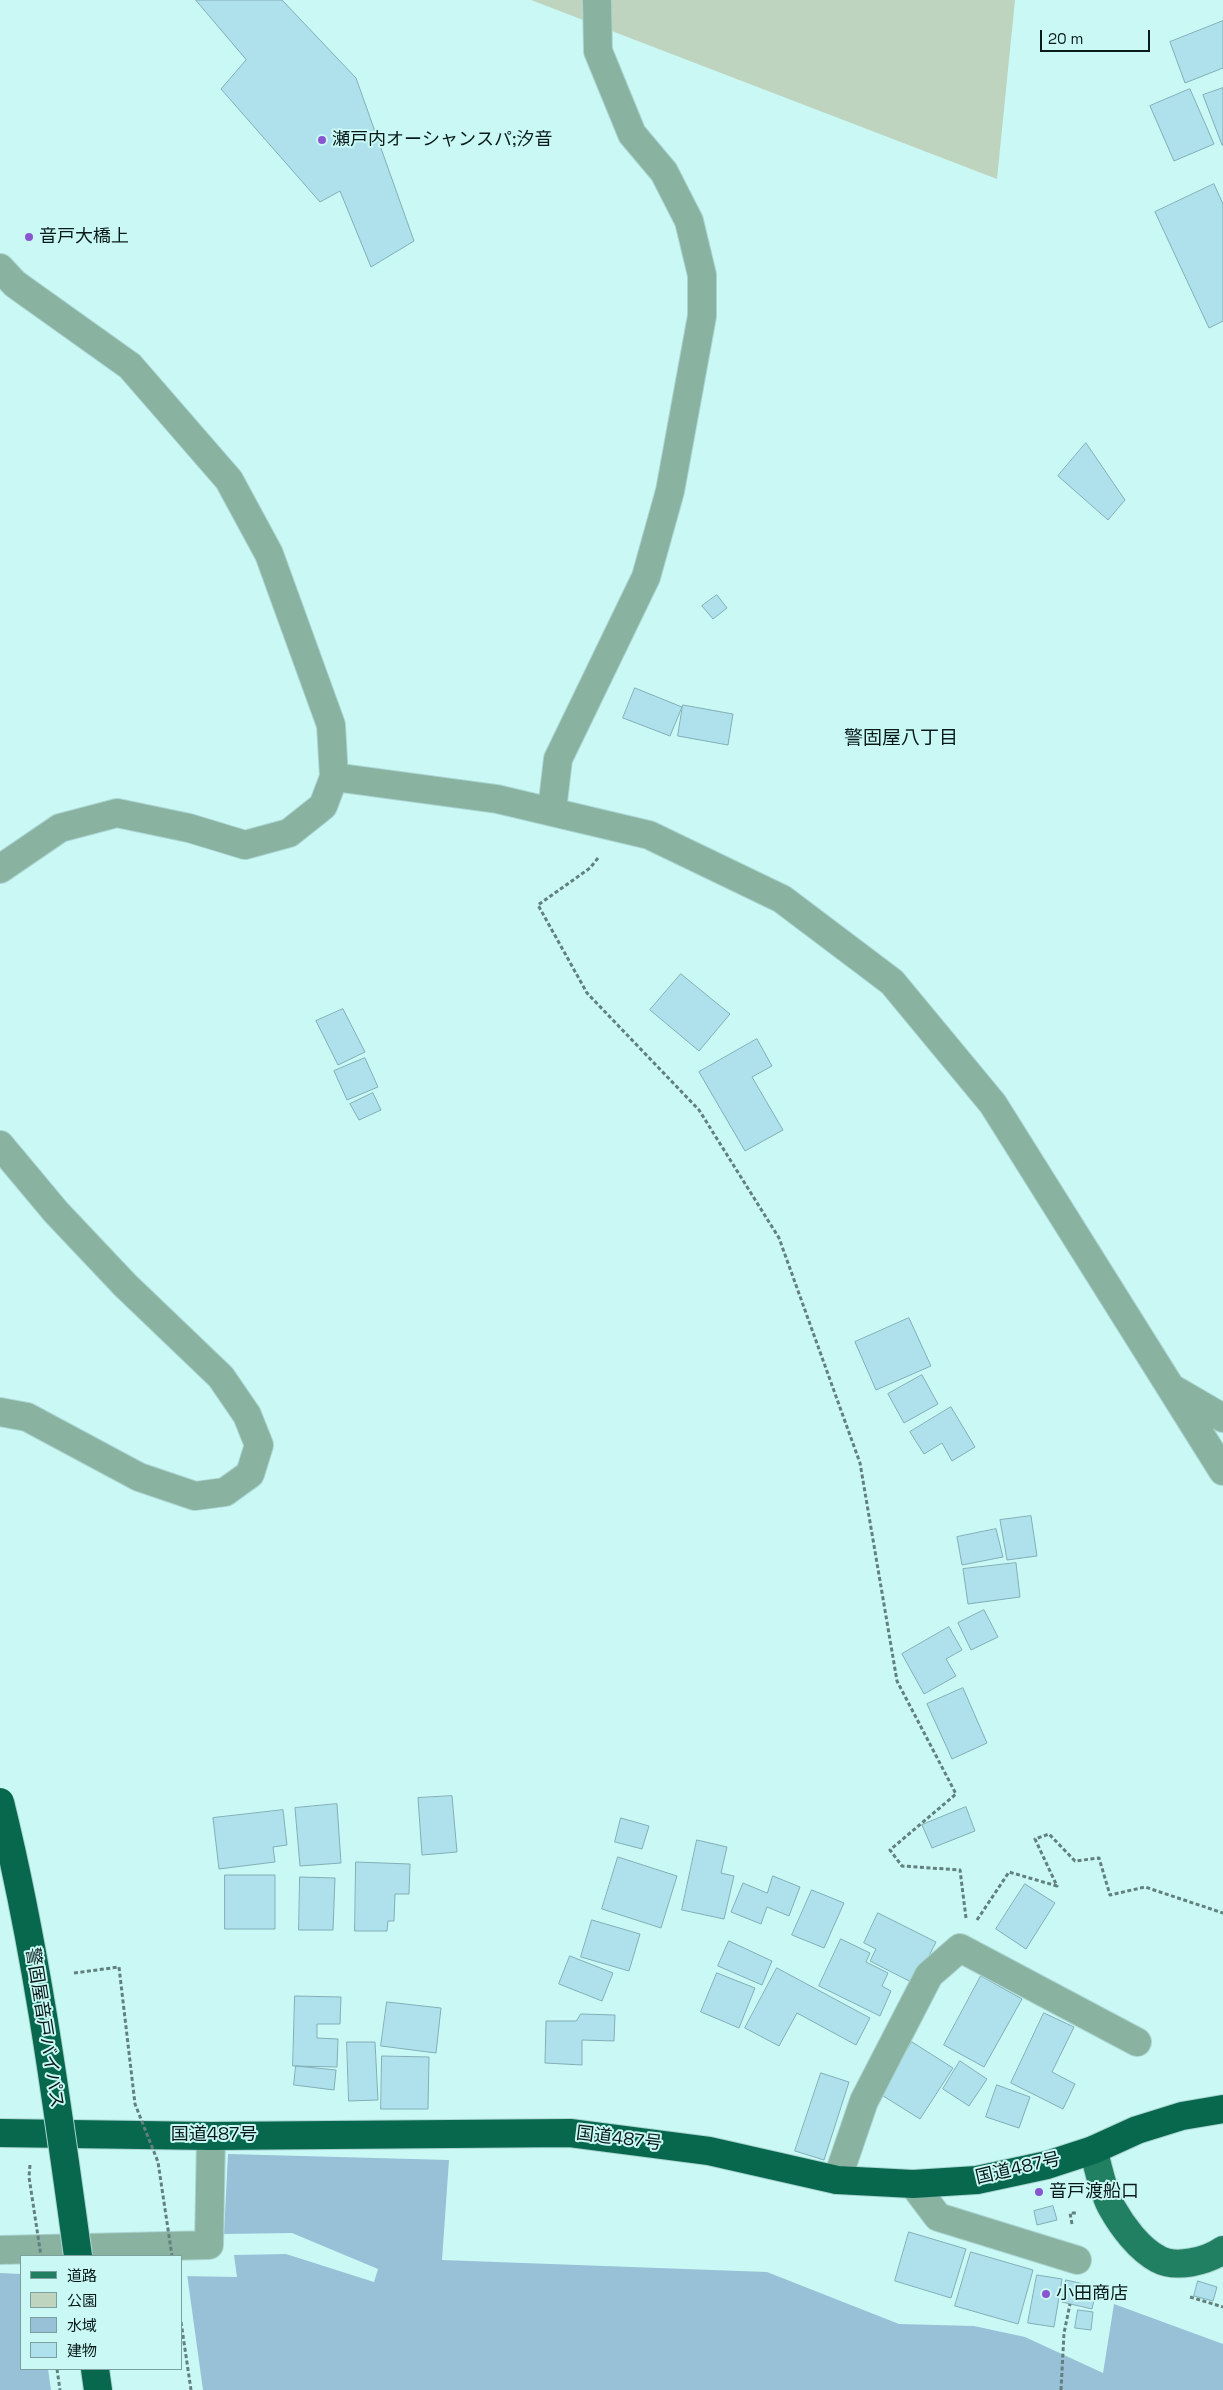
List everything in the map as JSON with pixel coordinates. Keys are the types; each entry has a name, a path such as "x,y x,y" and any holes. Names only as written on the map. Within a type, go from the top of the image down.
{"highway":[{"name":"警固屋音戸バイパス","path":"0,1802 16,1868 40,1991 78,2255"},
{"name":"国道487号","path":"0,2132 211,2136 570,2133 709,2151 837,2180 912,2184 977,2180 1047,2165 1093,2150 1138,2130 1182,2116 1223,2109"},
{"path":"95,2370 98,2390"}],"main road":[{"path":"1093,2150 1111,2207 1132,2237 1158,2260 1187,2264 1213,2257 1223,2250"}],"street":[{"path":"552,810 558,758 646,578 670,491 702,316 702,275 689,221 664,172 632,134 598,51 597,0"},
{"path":"0,268 14,284 130,366 229,480 269,554 331,725 334,777 323,806 289,833 245,845 189,828 116,813 60,828 0,869"},
{"path":"334,777 497,799 552,810 648,835 782,899 892,982 993,1104 1223,1471"},
{"path":"0,1145 56,1212 125,1285 221,1377 247,1415 259,1445 250,1474 225,1492 195,1496 139,1478 27,1417 0,1412"},
{"path":"1172,1388 1223,1418"},
{"path":"837,2180 864,2101 929,1975 960,1948 1137,2042"},
{"path":"0,2250 209,2244 211,2136"},
{"path":"912,2184 938,2217 1077,2260"}],"path":[{"path":"622,828 590,868 538,905 586,993 698,1110 779,1238 860,1463 897,1681 956,1794 890,1850 902,1866 960,1870 966,1918 960,1948"},
{"path":"960,1948 992,1894 1009,1872 1057,1886 1035,1839 1049,1834 1075,1860 1099,1858 1110,1895 1145,1887 1223,1913"},
{"path":"74,1973 119,1967 134,2104 158,2162 172,2255"},
{"path":"1061,2390 1064,2333 1070,2304"},
{"path":"182,2329 191,2390"},
{"path":"57,2370 60,2390"}],"green space":[{"path":"531,0 1015,0 997,179"}],"water":[{"path":"228,2154 449,2160 442,2260 767,2272 899,2324 974,2326 1025,2337 1103,2373 1114,2304 1223,2344 1223,2390 0,2390 0,2273 20,2274 20,2370 182,2370 182,2276 237,2277 234,2255 286,2254 374,2282 378,2269 292,2233 224,2234"}],"pier":[{"path":"182,2273 187,2274 203,2390 51,2390 48,2370 182,2370"}],"building":[{"name":"瀬戸内オーシャンスパ;汐音","path":"196,0 282,0 356,78 414,241 371,267 340,191 320,202 221,89 246,60"},
{"path":"1223,21 1223,68 1185,83 1170,42"},
{"path":"1223,88 1223,145 1222,145 1203,95"},
{"path":"1190,89 1214,144 1174,161 1150,106"},
{"path":"1214,184 1223,204 1223,321 1209,328 1155,212"},
{"path":"1086,443 1125,500 1108,520 1058,476"},
{"path":"717,595 727,608 713,619 702,606"},
{"path":"635,688 682,707 670,736 623,718"},
{"path":"683,705 733,714 728,745 678,736"},
{"path":"681,974 730,1014 699,1051 650,1010"},
{"path":"343,1009 365,1052 338,1065 316,1021"},
{"path":"757,1039 772,1066 752,1077 783,1130 745,1151 699,1072"},
{"path":"365,1058 378,1087 347,1100 334,1071"},
{"path":"373,1093 381,1110 359,1120 350,1104"},
{"path":"909,1318 931,1366 876,1390 855,1342"},
{"path":"922,1375 938,1404 904,1423 888,1394"},
{"path":"951,1407 975,1447 952,1461 942,1443 924,1454 910,1432"},
{"path":"1031,1516 1037,1556 1007,1560 1000,1520"},
{"path":"996,1529 1003,1557 962,1565 957,1537"},
{"path":"1016,1563 1020,1597 968,1604 963,1569"},
{"path":"984,1610 998,1637 971,1650 958,1623"},
{"path":"949,1627 962,1650 946,1659 956,1676 924,1694 902,1654"},
{"path":"963,1688 987,1743 952,1759 927,1704"},
{"path":"452,1796 457,1852 422,1855 418,1798"},
{"path":"337,1804 341,1863 300,1866 295,1808"},
{"path":"966,1807 975,1831 932,1848 922,1825"},
{"path":"283,1810 287,1845 273,1847 275,1862 219,1869 213,1818"},
{"path":"621,1818 649,1826 642,1849 615,1842"},
{"path":"697,1840 727,1847 721,1873 734,1876 724,1919 682,1910"},
{"path":"618,1857 677,1876 661,1928 602,1909"},
{"path":"356,1862 410,1864 409,1894 395,1894 394,1921 388,1921 387,1931 355,1931"},
{"path":"225,1875 275,1875 275,1929 225,1929"},
{"path":"773,1876 800,1887 789,1916 767,1907 761,1924 731,1912 743,1883 767,1893"},
{"path":"300,1877 335,1878 333,1930 299,1930"},
{"path":"1025,1884 1055,1903 1026,1949 996,1929"},
{"path":"812,1890 844,1903 824,1948 792,1935"},
{"path":"878,1913 936,1942 915,1984 870,1961 876,1949 864,1943"},
{"path":"592,1920 640,1934 629,1971 581,1957"},
{"path":"841,1939 870,1953 866,1962 888,1973 882,1986 891,1991 880,2016 819,1986"},
{"path":"729,1941 772,1961 762,1985 718,1966"},
{"path":"570,1956 613,1973 602,2001 559,1984"},
{"path":"777,1968 870,2018 856,2045 797,2013 779,2046 745,2028"},
{"path":"717,1973 755,1988 739,2028 701,2012"},
{"path":"981,1976 1022,1999 984,2067 944,2045"},
{"path":"295,1996 341,1997 340,2024 317,2024 317,2038 338,2039 337,2067 293,2066"},
{"path":"387,2002 441,2008 436,2053 381,2046"},
{"path":"1044,2013 1074,2027 1052,2072 1075,2084 1063,2109 1011,2083"},
{"path":"581,2014 615,2015 614,2041 582,2040 582,2065 545,2063 546,2021 576,2021"},
{"path":"347,2042 375,2042 378,2100 349,2101"},
{"path":"912,2042 953,2068 920,2119 880,2094"},
{"path":"382,2056 429,2057 428,2109 381,2109"},
{"path":"960,2061 987,2079 969,2106 943,2089"},
{"path":"296,2066 336,2070 334,2090 294,2085"},
{"path":"821,2073 849,2082 824,2160 795,2151"},
{"path":"997,2085 1030,2097 1019,2128 986,2117"},
{"path":"1053,2206 1057,2220 1037,2225 1034,2211"},
{"path":"909,2232 966,2249 951,2298 895,2281"},
{"path":"971,2252 1033,2270 1018,2324 955,2306"},
{"path":"1037,2275 1062,2279 1054,2327 1028,2323"},
{"path":"1066,2280 1097,2287 1092,2309 1062,2302"},
{"path":"1198,2281 1217,2287 1213,2301 1194,2296"},
{"path":"1078,2310 1093,2312 1091,2330 1075,2328"}],"place":[{"name":"瀬戸内オーシャンスパ;汐音","path":"322,140"},
{"name":"音戸大橋上","path":"29,237"},
{"name":"音戸渡船口","path":"1039,2192"},
{"name":"小田商店","path":"1046,2294"}],"district":[{"name":"警固屋八丁目","path":"901,739"}]}
